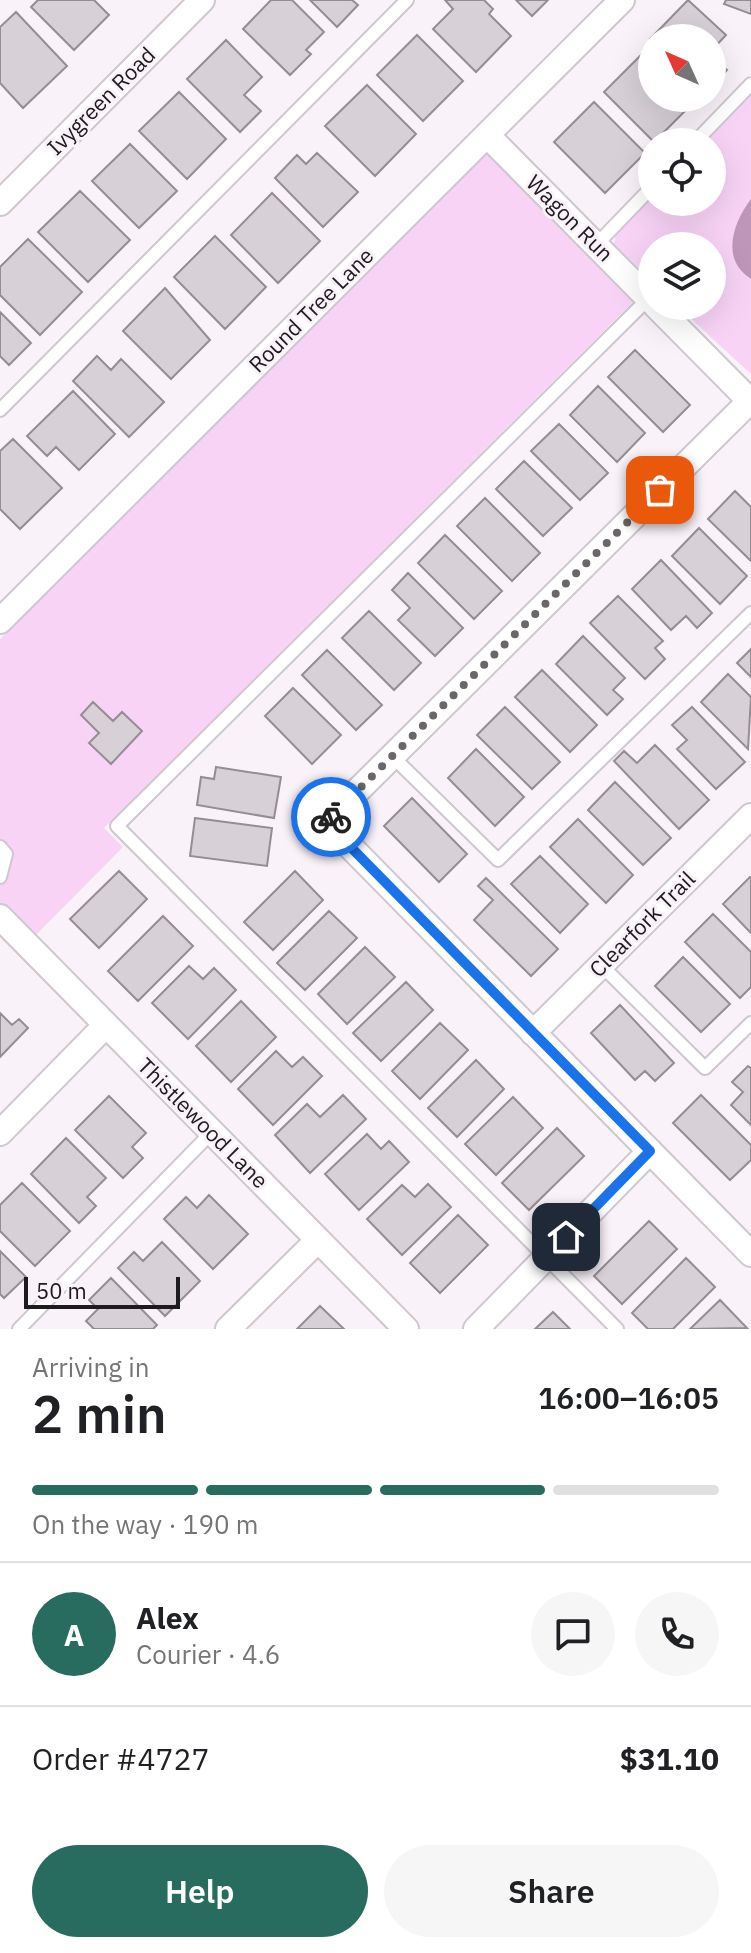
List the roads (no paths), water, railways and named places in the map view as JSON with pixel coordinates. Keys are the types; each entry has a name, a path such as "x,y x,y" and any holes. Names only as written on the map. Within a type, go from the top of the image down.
{"street":[{"name":"Ivygreen Road","path":"0,203 202,0"},
{"name":"Round Tree Lane","path":"0,621 622,0"},
{"name":"Wagon Run","path":"487,135 638,288"},
{"name":"Wagon Run","path":"670,320 750,401"},
{"path":"749,1247 650,1151 326,822 750,401"},
{"name":"Clearfork Trail","path":"533,1033 751,816"},
{"name":"Thistlewood Lane","path":"0,917 406,1329"},
{"path":"0,1133 106,1025"},
{"path":"476,1329 650,1151"},
{"path":"228,1329 318,1240"}],"lane":[{"path":"0,410 407,0"},
{"path":"709,128 751,84"},
{"path":"596,245 638,202"},
{"path":"617,1329 117,826 638,316"},
{"path":"392,756 498,860 751,613"},
{"path":"0,847 6,854 0,877"},
{"path":"601,965 705,1068 751,1023"},
{"path":"19,1329 212,1132"}]}
